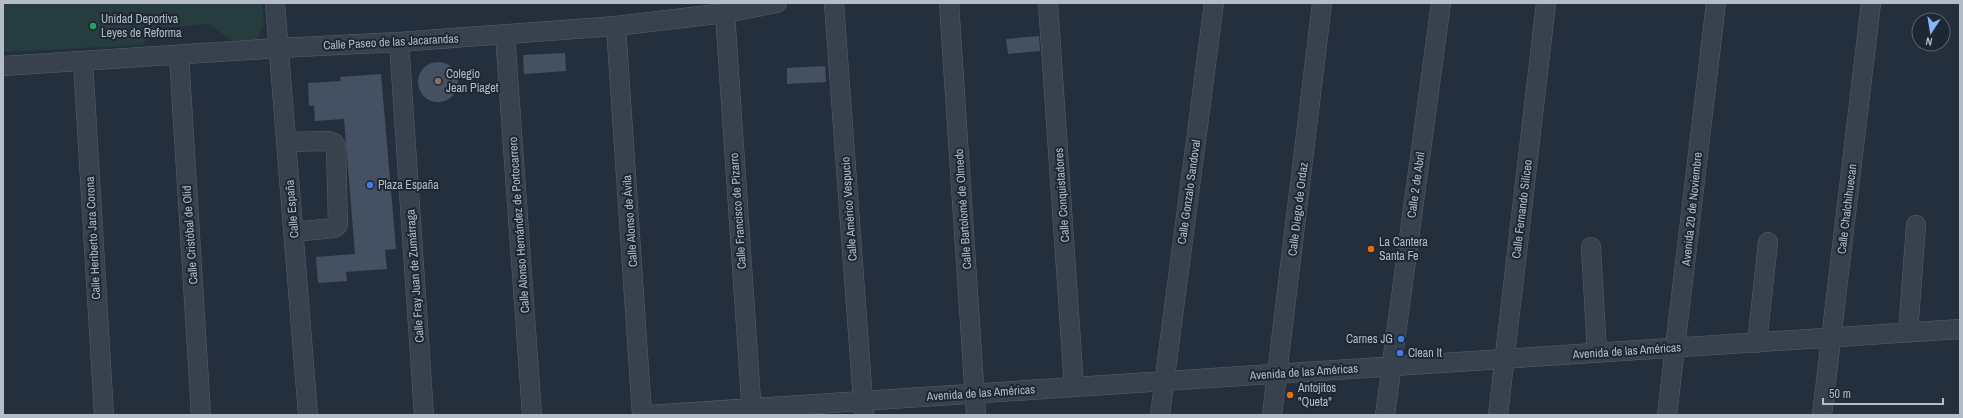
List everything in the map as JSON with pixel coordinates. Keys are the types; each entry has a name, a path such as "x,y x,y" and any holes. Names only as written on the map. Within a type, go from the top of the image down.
{"street":[{"name":"Calle España","path":"275,3 308,415"},
{"name":"Calle Paseo de las Jacarandas","path":"3,66 279,48 399,42 616,26 724,13 777,3"},
{"name":"Calle Américo Vespucio","path":"834,3 864,408"},
{"name":"Calle Bartolomé de Olmedo","path":"949,3 976,415"},
{"name":"Calle Conquistadores","path":"1048,3 1074,387"},
{"name":"Calle Gonzalo Sandoval","path":"1160,415 1214,3"},
{"name":"Calle Diego de Ordaz","path":"1272,415 1322,3"},
{"name":"Calle 2 de Abril","path":"1385,415 1441,3"},
{"name":"Calle Fernando Silíceo","path":"1498,415 1546,3"},
{"name":"Avenida 20 de Noviembre","path":"1667,415 1716,3"},
{"name":"Calle Chalchihuecan","path":"1822,415 1870,3"},
{"name":"Calle Francisco de Pizarro","path":"724,13 751,412"},
{"name":"Calle Alonso de Ávila","path":"616,26 642,415"},
{"name":"Calle Alonso Hernández de Portocarrero","path":"505,34 532,415"},
{"name":"Calle Fray Juan de Zumárraga","path":"399,42 424,415"},
{"name":"Calle Cristóbal de Olid","path":"179,55 201,415"},
{"name":"Calle Heriberto Jara Corona","path":"83,61 104,415"},
{"path":"286,142 328,141 334,143 336,146 338,225 334,228 294,232"},
{"path":"1908,332 1916,225"},
{"path":"1757,343 1768,242"},
{"path":"1591,247 1597,353"},
{"name":"Avenida de las Américas","path":"648,415 864,408 975,394 1960,329"}],"green space":[{"name":"Unidad Deportiva Leyes de Reforma","path":"3,3 262,3 264,23 258,39 233,41 208,24 158,28 142,45 3,52"}],"building":[{"path":"1039,36 1040,51 1008,54 1006,39"},
{"path":"565,53 566,71 524,74 523,55"},
{"name":"Colegio Jean Piaget","path":"438,62 452,68 458,82 452,96 438,102 424,96 418,82 424,68"},
{"path":"825,66 826,82 787,84 787,68"},
{"name":"Plaza España","path":"381,74 396,249 385,250 387,269 346,272 347,281 318,283 316,257 355,254 344,119 315,121 314,105 309,106 308,83 341,81 340,77"}],"place":[{"name":"Unidad Deportiva Leyes de Reforma","path":"93,26"},
{"name":"Colegio Jean Piaget","path":"438,81"},
{"name":"Plaza España","path":"370,185"},
{"name":"La Cantera Santa Fe","path":"1371,249"},
{"name":"Carnes JG","path":"1401,339"},
{"name":"Clean It","path":"1400,353"},
{"name":"Antojitos \"Queta\"","path":"1290,395"}]}
